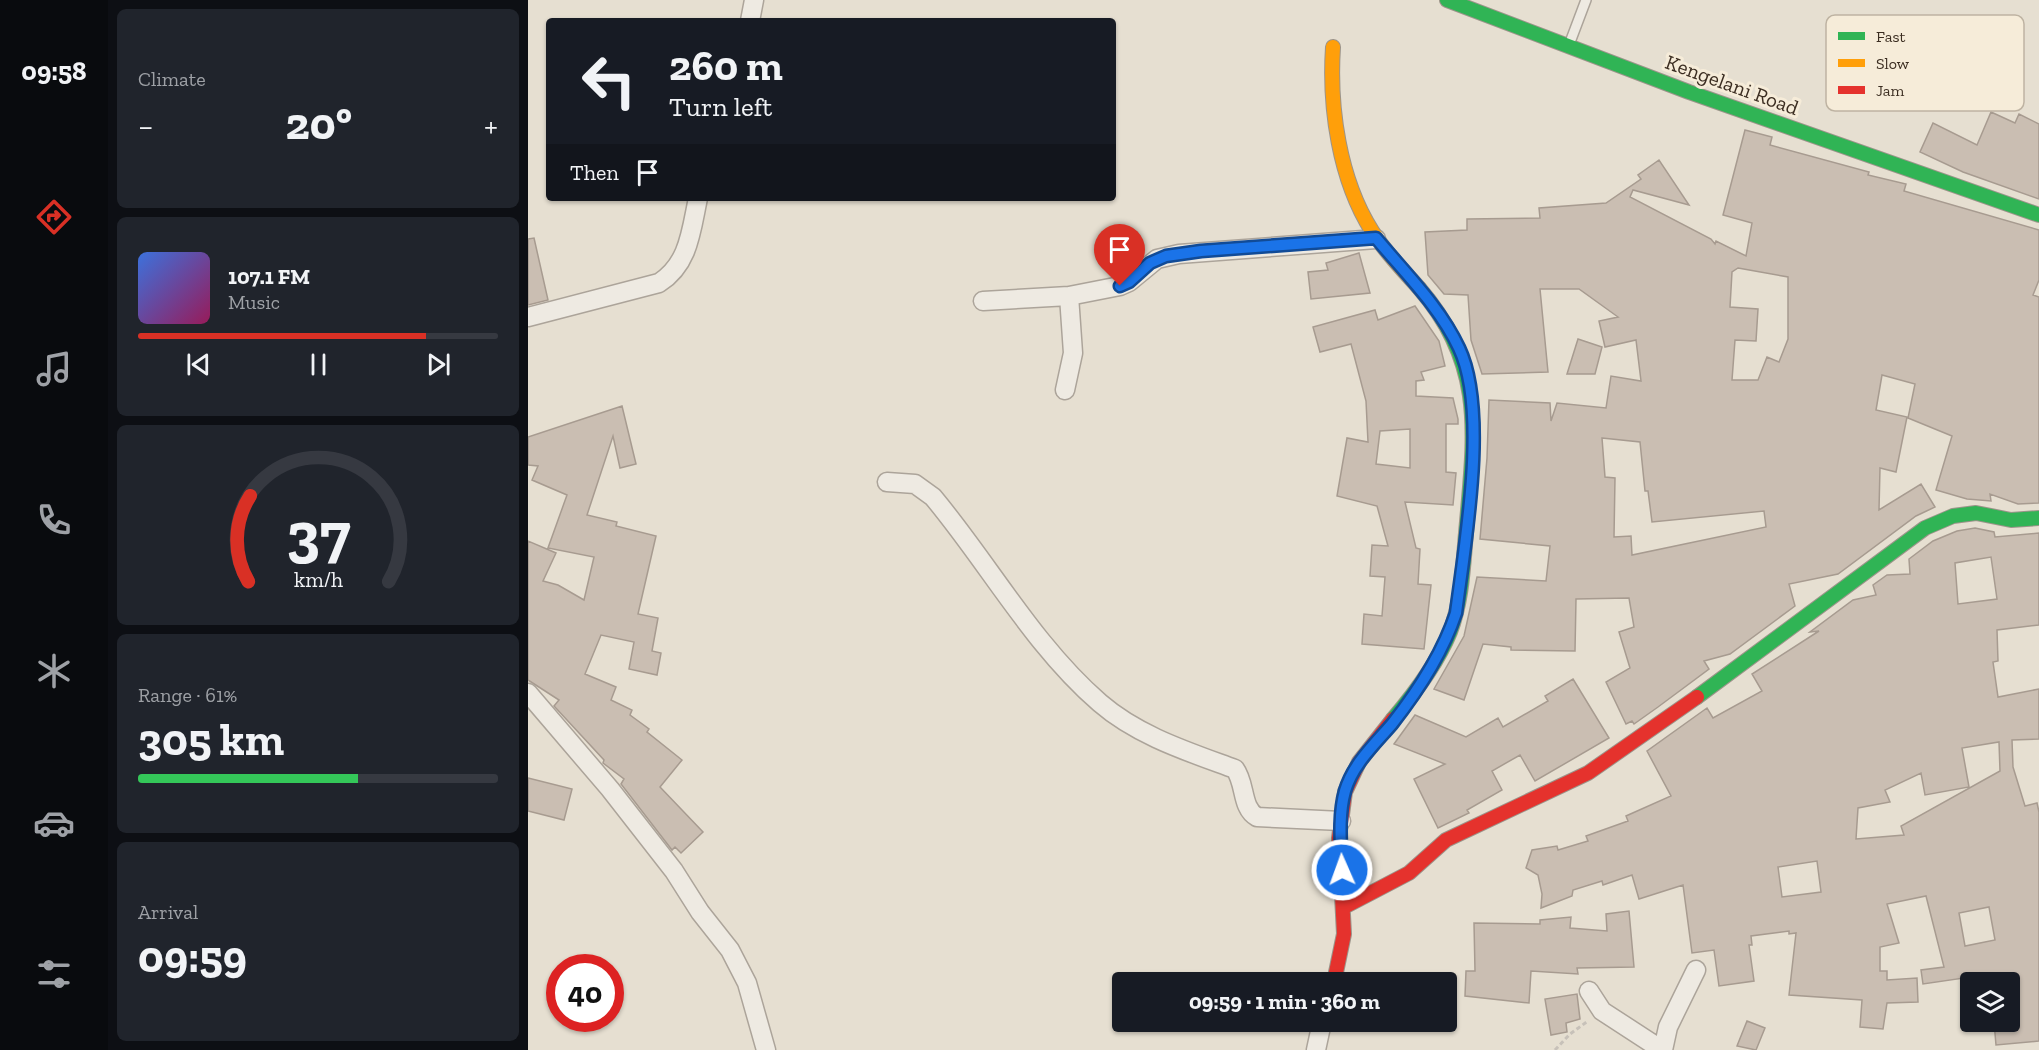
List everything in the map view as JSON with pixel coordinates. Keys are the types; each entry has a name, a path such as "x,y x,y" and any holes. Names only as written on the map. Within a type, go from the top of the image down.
{"street":[{"path":"751,18 754,0"},
{"name":"Kengelani Road","path":"1447,0 1812,137 2039,215"},
{"path":"1333,47 1332,94 1342,149 1359,208 1376,238 1441,317 1460,351 1472,397 1474,430 1463,557 1456,613 1450,630 1420,684 1392,723 1359,760 1345,792 1341,821 1346,930 1338,972"},
{"path":"528,317 659,284 675,272 686,250 697,201"},
{"path":"983,301 1069,296 1124,285 1150,263 1166,256 1201,251 1376,238"},
{"path":"1065,390 1073,353 1069,296"},
{"path":"887,482 915,484 933,497 1022,615 1064,666 1101,704 1144,732 1235,769 1241,777 1247,808 1257,817 1341,821"},
{"path":"1344,907 1409,873 1446,840 1588,773 1667,719 1925,528 1953,516 1976,513 2011,520 2039,518"},
{"path":"528,693 610,789 674,871 700,912 730,950 747,983 766,1050"},
{"path":"1589,991 1602,1011 1663,1050 1668,1027 1696,970"},
{"path":"1316,1050 1320,1032"}],"lane":[{"path":"1568,46 1586,0"}],"path":[{"path":"1555,1050 1570,1034 1602,1011"}],"building":[{"path":"1991,112 2015,123 2019,114 2039,124 2039,199 1963,172 1920,152 1933,123 1977,145"},
{"path":"1745,130 1772,137 1770,145 1869,172 1868,175 1906,184 1904,191 2039,230 2039,280 2033,295 2039,297 2039,503 2018,504 1990,494 1991,501 1967,499 1936,490 1952,436 1908,418 1915,384 1882,375 1876,410 1907,417 1896,472 1880,468 1879,510 1921,484 1935,507 1916,516 1838,574 1789,584 1795,606 1730,654 1704,661 1709,669 1634,724 1632,721 1626,724 1606,682 1630,668 1619,632 1634,627 1629,598 1576,599 1575,651 1511,650 1511,647 1483,644 1464,700 1434,689 1464,636 1477,577 1546,581 1550,546 1480,539 1489,400 1550,403 1551,421 1557,403 1606,408 1611,376 1641,381 1636,340 1605,347 1599,321 1618,317 1579,289 1540,289 1548,372 1482,374 1471,340 1468,295 1444,294 1428,275 1425,232 1467,230 1467,219 1540,218 1539,208 1606,203 1641,179 1638,175 1659,160 1689,205 1633,190 1630,197 1711,239 1715,244 1716,241 1746,256 1752,223 1723,215","holes":["1738,268 1788,277 1788,339 1779,362 1767,357 1758,380 1732,380 1735,340 1756,341 1758,309 1730,307 1732,272","1602,438 1640,442 1645,491 1648,491 1652,522 1764,511 1766,527 1632,555 1631,536 1614,537 1615,478 1605,477"]},
{"path":"534,238 548,300 528,305 528,239"},
{"path":"1359,253 1370,293 1311,299 1308,272 1328,270 1326,263"},
{"path":"1415,306 1439,341 1445,366 1421,372 1424,380 1416,381 1416,396 1453,398 1458,419 1458,424 1446,424 1446,472 1456,473 1453,505 1405,502 1416,548 1420,549 1418,584 1431,585 1424,649 1362,644 1364,614 1382,616 1385,577 1370,576 1372,545 1388,546 1377,506 1337,496 1347,438 1368,442 1366,401 1351,344 1320,352 1313,327 1375,310 1378,320","holes":["1410,429 1410,468 1376,464 1380,431"]},
{"path":"1578,339 1602,347 1595,374 1567,374"},
{"path":"622,406 636,464 620,468 613,436 587,515 617,522 616,526 656,536 638,614 658,618 652,651 661,653 657,675 629,669 634,642 601,635 585,674 616,687 611,700 632,710 630,715 649,729 647,732 682,760 660,787 703,832 681,853 675,847 672,850 621,784 624,779 603,763 604,760 554,706 559,700 528,680 528,541 556,553 543,581 558,585 584,600 594,557 548,548 567,495 532,480 538,466 528,465 528,437"},
{"path":"1975,528 1994,532 1995,537 2039,533 2039,625 1997,630 1998,661 1993,662 1998,697 2039,689 2039,739 2012,740 2013,767 2025,806 2037,803 2039,812 2039,1041 1996,1045 1995,1032 2020,1032 2020,972 1960,972 1960,979 1923,984 1921,970 1944,967 1926,896 1887,904 1899,943 1880,947 1880,971 1887,971 1887,980 1917,978 1918,1002 1887,1003 1883,1029 1860,1027 1862,1000 1789,995 1796,933 1789,934 1789,931 1751,936 1752,945 1749,945 1754,981 1719,986 1714,950 1692,953 1683,885 1639,899 1632,875 1603,885 1602,881 1573,890 1572,896 1541,908 1542,894 1538,875 1526,868 1532,850 1557,846 1558,850 1588,841 1586,836 1628,821 1626,816 1671,796 1647,751 1707,708 1713,718 1762,691 1752,674 1819,631 1810,632 1853,600 1876,595 1873,585 1887,575 1910,574 1909,559 1933,541 1957,531","holes":["1991,557 1997,599 1958,604 1955,563","1999,742 2000,771 1901,826 1904,835 1856,839 1858,808 1890,802 1885,790 1921,773 1925,795 1969,787 1962,748","1817,861 1821,892 1782,897 1778,867","1989,907 1995,940 1965,946 1959,913"]},
{"path":"1573,679 1609,738 1535,781 1520,755 1492,771 1502,790 1467,810 1469,813 1438,828 1414,779 1445,764 1394,744 1415,715 1466,737 1498,718 1503,727 1548,701 1545,696"},
{"path":"528,778 572,789 564,820 528,811"},
{"path":"1629,911 1634,967 1577,968 1578,974 1531,971 1529,1003 1465,996 1466,971 1475,971 1474,923 1540,924 1540,920 1571,917 1570,928 1607,931 1606,914"},
{"path":"1577,994 1580,1019 1566,1023 1567,1032 1551,1035 1545,999"},
{"path":"1747,1021 1765,1028 1756,1050 1737,1046"}],"traffic: fast":[{"path":"1447,0 1689,92 2039,215"},
{"path":"1393,719 1432,667 1445,644 1454,620 1461,583 1472,466 1473,434 1466,375 1456,346 1441,317 1419,288"},
{"path":"1697,697 1925,528 1953,516 1976,513 2011,520 2039,518"}],"traffic: slow":[{"path":"1333,47 1335,118 1351,189 1377,239 1419,288"}],"traffic: jam":[{"path":"1344,907 1409,873 1446,840 1588,773 1697,697"},
{"path":"1336,972 1344,934 1339,838 1345,792 1359,762 1393,719"}],"route":[{"path":"1120,286 1129,282 1150,263 1166,256 1201,251 1376,238 1441,317 1460,351 1472,397 1474,430 1456,613 1450,630 1420,684 1392,723 1359,760 1345,792 1341,821 1342,870"}]}
